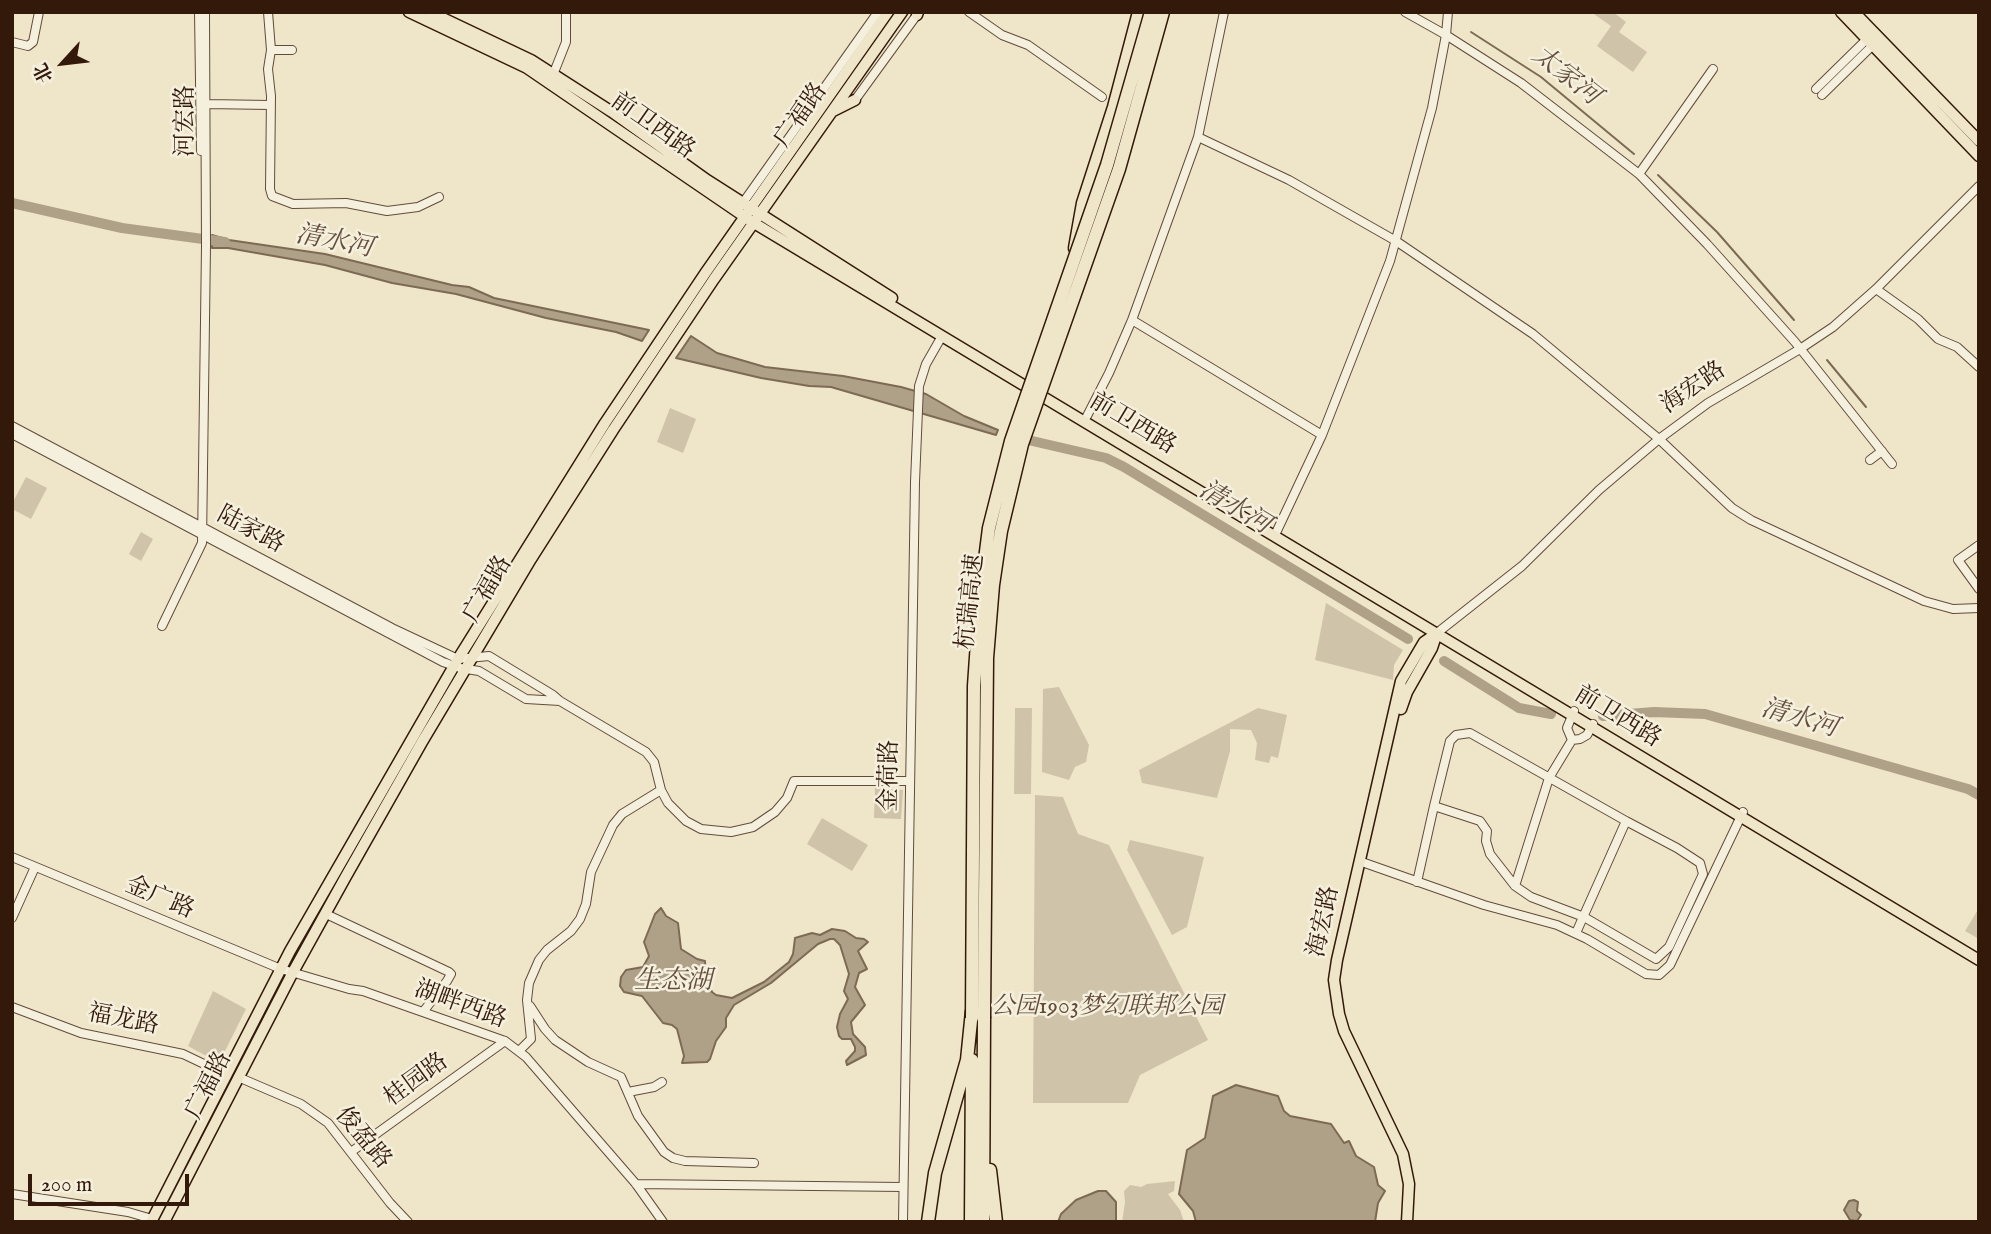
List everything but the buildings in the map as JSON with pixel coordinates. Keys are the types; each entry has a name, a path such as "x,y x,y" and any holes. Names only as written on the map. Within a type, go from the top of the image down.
{"highway":[{"path":"1068,278 1086,195 1114,107 1139,12"},
{"name":"杭瑞高速","path":"983,1222 984,1086 975,1016 974,686 981,583 992,513 1006,457 1116,138 1151,12"},
{"name":"杭瑞高速","path":"971,1222 987,658 1001,531 1020,452 1119,169 1163,12"},
{"path":"928,1222 933,1180 965,1066 975,1016"},
{"path":"984,1086 987,1145 996,1222"}],"main road":[{"name":"前卫西路","path":"409,12 527,68 943,336 1277,533 1979,960"},
{"name":"前卫西路","path":"430,12 531,60 612,112 749,213 1087,415 1277,533"},
{"name":"广福路","path":"156,1221 225,1074 281,969 456,663 605,423 706,272 888,12"},
{"name":"广福路","path":"156,1221 422,742 531,559 714,279 749,213 831,112 902,12"},
{"path":"1841,12 1979,156"},
{"path":"1854,12 1979,141"},
{"path":"831,112 855,100"},
{"name":"海宏路","path":"1407,1222 1409,1185 1403,1154 1344,1031 1335,994 1337,960 1401,710 1407,692 1439,631"},
{"name":"海宏路","path":"1362,862 1343,961 1341,994 1349,1029 1409,1152 1415,1184 1413,1222"},
{"name":"前卫西路","path":"1950,940 1979,954"}],"street":[{"path":"12,42 28,46 33,42 39,12"},
{"name":"河宏路","path":"198,12 203,230"},
{"name":"河宏路","path":"203,230 205,12"},
{"path":"268,12 271,50 268,69 272,196 293,204 345,203 387,211 418,207 439,197"},
{"path":"553,75 566,42 566,12"},
{"path":"749,213 877,12"},
{"path":"969,12 1002,36 1028,45 1102,97"},
{"path":"1087,415 1132,320 1198,137 1224,12"},
{"path":"1405,12 1447,35 1521,83 1639,174 1707,244 1800,349 1892,464"},
{"path":"1277,533 1322,435 1396,241 1432,108 1447,35 1448,12"},
{"path":"855,100 918,13"},
{"path":"1819,92 1870,42"},
{"path":"271,50 292,50"},
{"path":"1639,174 1713,69"},
{"path":"206,104 270,105"},
{"path":"1198,137 1289,180 1396,241 1533,334 1659,439 1732,509 1924,601 1952,609 1979,608"},
{"name":"海宏路","path":"1439,631 1522,566 1599,491 1659,439 1708,403 1833,327 1876,289 1979,186"},
{"path":"162,626 202,543 198,529 203,230"},
{"path":"1876,289 1918,319 1938,339 1957,347 1979,367"},
{"path":"1132,320 1322,435"},
{"name":"金荷路","path":"903,1222 919,386 926,363 943,336"},
{"name":"陆家路","path":"12,426 198,529"},
{"name":"陆家路","path":"12,434 392,628 466,670 479,671 526,699 560,701"},
{"path":"1870,460 1882,451"},
{"path":"1979,545 1958,560 1979,589"},
{"name":"陆家路","path":"456,663 489,656 646,752 654,762 661,790 668,803 686,821 701,829 745,831 766,819 783,803 794,781 910,781"},
{"path":"1572,740 1567,729 1573,713"},
{"path":"1572,740 1587,735 1593,725"},
{"path":"1417,882 1434,806 1450,741 1456,734 1470,733 1677,848 1700,863 1703,874 1669,947 1656,959 1584,917 1531,897 1514,886 1490,854 1486,841 1487,831 1480,821 1434,806"},
{"path":"1514,886 1549,778 1572,740"},
{"path":"519,1051 531,1039 527,1000 529,984 539,960 571,931 580,919 586,904 591,872 613,825 622,814 661,790"},
{"path":"1362,862 1483,905 1557,925 1576,933 1646,974 1659,975 1665,972 1742,814"},
{"path":"1576,933 1626,821"},
{"name":"金广路","path":"12,857 293,972"},
{"path":"12,918 35,867"},
{"name":"湖畔西路","path":"326,914 449,972 451,974 447,981 424,1012"},
{"name":"湖畔西路","path":"293,972 363,991 505,1041 519,1051 636,1184 663,1222"},
{"path":"527,1000 555,1040 588,1062 621,1077 638,1116 664,1152 685,1161 754,1163"},
{"name":"福龙路","path":"12,1007 81,1033 183,1054 225,1074"},
{"name":"桂园路","path":"351,1152 505,1041"},
{"name":"俊盈路","path":"238,1077 312,1111 328,1123 408,1222"},
{"path":"628,1091 654,1087 662,1082"},
{"path":"636,1184 903,1187"},
{"path":"12,1194 128,1212 156,1221"}],"green space":[{"path":"1591,12 1613,12 1626,22 1619,32 1647,52 1633,72 1597,46 1611,26"},
{"path":"670,408 696,419 683,453 657,442"},
{"path":"26,477 47,488 31,519 12,509"},
{"path":"141,532 153,539 141,561 129,554"},
{"path":"1326,603 1403,650 1394,665 1393,680 1315,660"},
{"path":"1059,687 1089,745 1086,762 1075,767 1069,780 1042,772 1043,689"},
{"path":"1015,708 1032,708 1031,794 1014,794"},
{"path":"1258,708 1287,715 1278,758 1271,756 1269,763 1255,760 1257,743 1251,730 1230,729 1230,751 1217,798 1142,783 1139,770"},
{"path":"875,788 903,790 901,819 874,818"},
{"name":"公园1903梦幻联邦公园","path":"1035,795 1063,797 1078,834 1109,845 1208,1040 1140,1075 1128,1103 1033,1103"},
{"path":"822,818 868,845 852,871 807,844"},
{"path":"1130,840 1204,857 1187,927 1172,935 1127,850"},
{"path":"1979,908 1979,939 1965,931"},
{"path":"213,991 246,1009 219,1063 188,1046"},
{"path":"1175,1181 1174,1191 1168,1194 1180,1210 1184,1222 1122,1222 1124,1191 1130,1185 1141,1187"}],"water":[{"path":"212,235 229,240 325,254 469,287 494,298 649,330 642,341 616,332 546,318 456,294 392,283 325,265 228,248 212,248"},
{"path":"691,336 717,353 765,367 843,376 926,394 964,416 998,430 996,435 831,387 761,378 676,358"},
{"name":"生态湖","path":"661,908 666,916 678,923 681,949 705,961 706,979 712,992 732,998 764,982 789,962 795,938 812,933 820,935 832,929 864,939 868,942 858,951 867,969 859,973 855,987 865,1005 851,1022 853,1034 865,1047 866,1055 847,1065 846,1061 855,1051 855,1047 851,1039 842,1039 839,1036 837,1027 848,999 844,991 849,974 840,945 830,939 818,944 771,983 734,1005 726,1018 726,1027 716,1041 707,1062 682,1063 684,1056 677,1029 663,1023 642,996 624,992 620,986 621,977 626,970 643,967 649,956 644,942 655,914"},
{"path":"1236,1085 1278,1096 1284,1111 1290,1116 1331,1124 1344,1143 1349,1141 1356,1156 1374,1167 1378,1185 1385,1191 1378,1203 1375,1222 1196,1222 1193,1211 1179,1194 1187,1150 1205,1138 1213,1096"},
{"path":"1098,1191 1106,1191 1116,1202 1116,1222 1058,1222 1061,1214 1076,1200"},
{"path":"1849,1201 1858,1202 1857,1211 1861,1215 1857,1221 1850,1220 1844,1210"}],"waterway":[{"name":"太家河","path":"1471,32 1541,77 1634,154"},
{"name":"太家河","path":"1658,175 1717,232 1794,320"},
{"name":"清水河","path":"12,203 122,228 225,242"},
{"name":"太家河","path":"1827,360 1866,407"},
{"name":"清水河","path":"1028,440 1106,458 1124,467 1408,639"},
{"name":"清水河","path":"1444,661 1519,708 1551,714"},
{"name":"清水河","path":"1603,716 1654,712 1705,714 1968,789 1979,795"}]}
